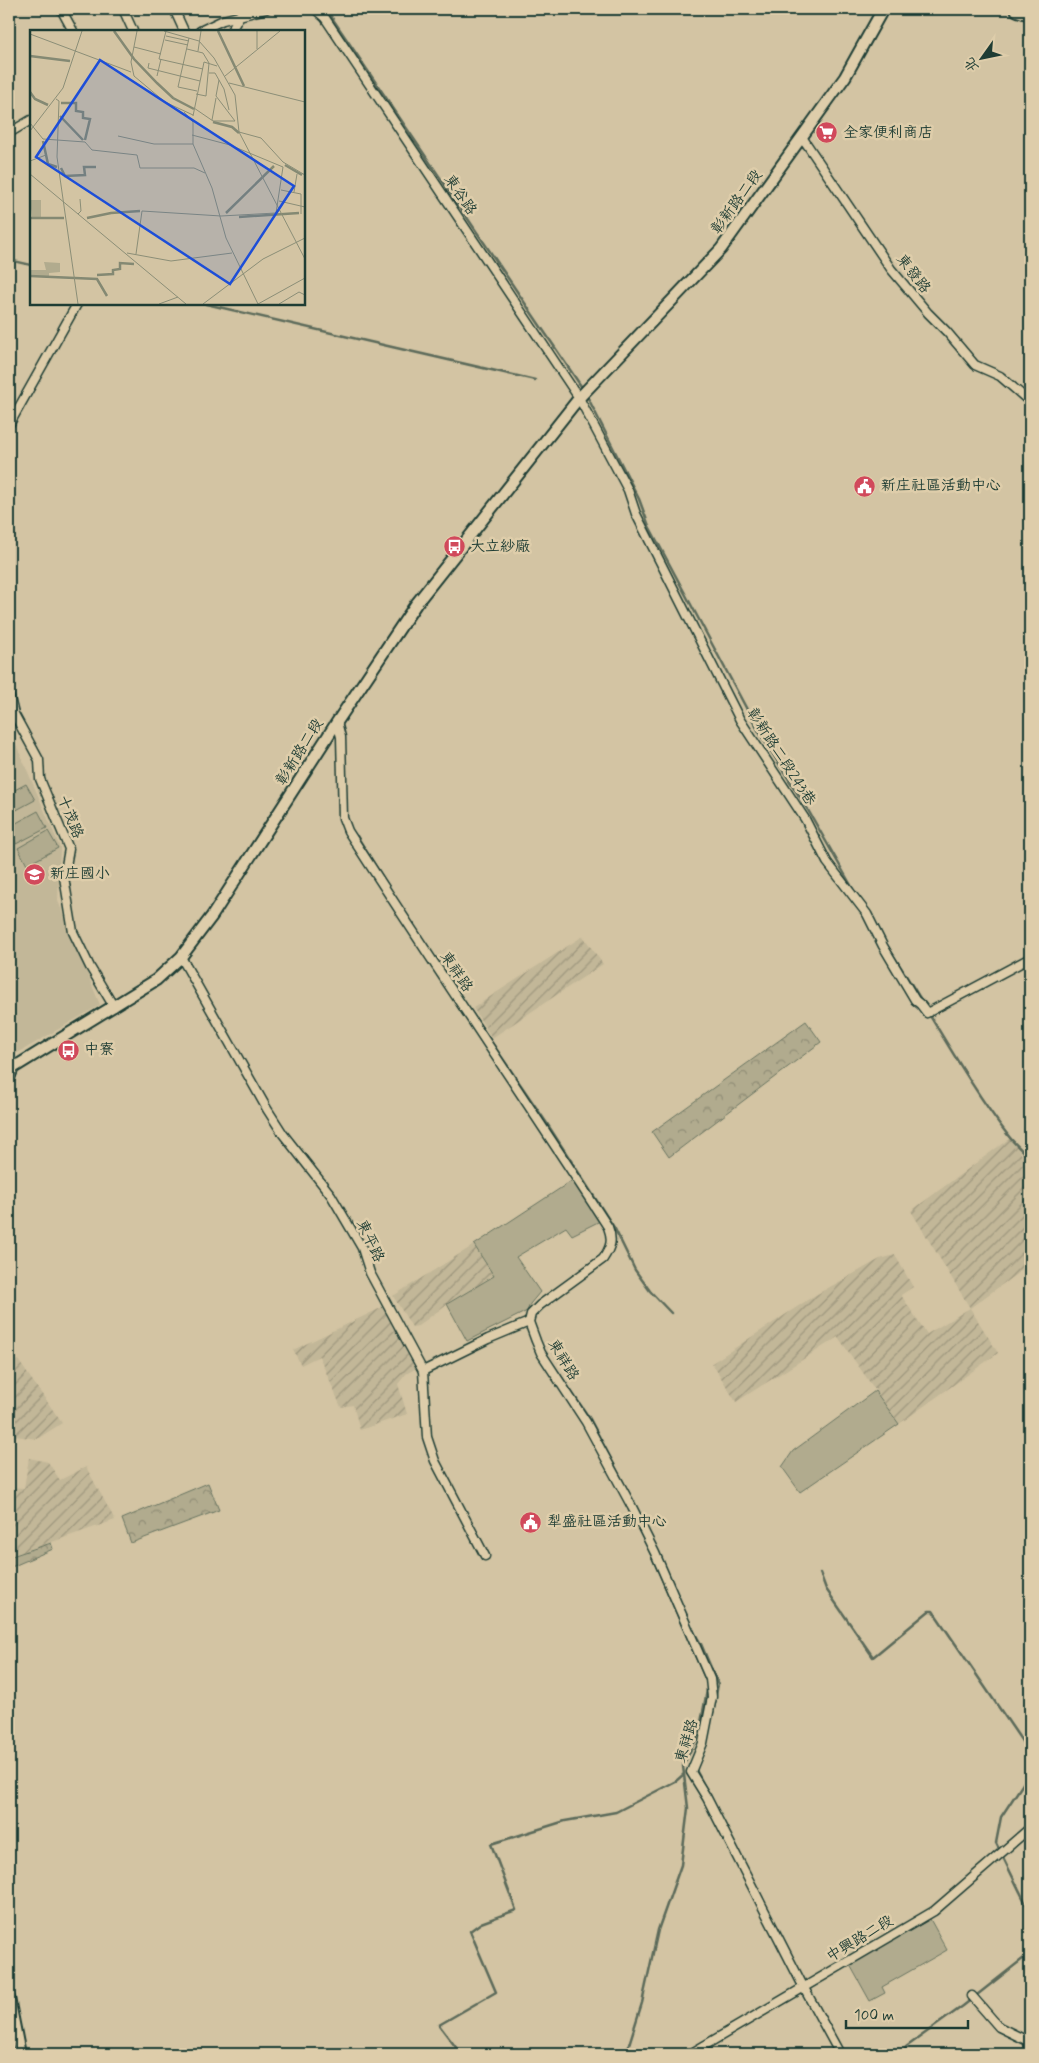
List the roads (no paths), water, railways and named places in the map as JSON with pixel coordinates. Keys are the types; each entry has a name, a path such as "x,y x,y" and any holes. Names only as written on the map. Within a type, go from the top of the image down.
{"highway":[{"path":"1018,9 1030,13"}],"street":[{"path":"61,9 72,30"},
{"path":"123,9 133,30"},
{"path":"174,9 184,30"},
{"path":"202,30 242,12 266,9"},
{"name":"東谷路","path":"315,9 325,18 582,394"},
{"name":"彰新路二段","path":"10,1073 156,980 181,957 212,916 337,722 416,604 582,394 721,249 846,77 883,9"},
{"path":"232,30 242,12"},
{"path":"9,133 30,121"},
{"name":"東發路","path":"802,137 891,269 928,314 947,332 975,365 1000,376 1030,402"},
{"path":"9,425 76,305"},
{"name":"彰新路二段243巷","path":"582,394 628,490 636,514 740,720 805,819 827,862 867,914 883,946 915,1000 927,1013 1030,958"},
{"name":"十茂路","path":"9,694 14,714 39,760 40,780 69,849 64,878 74,932 90,967 114,1007"},
{"name":"東祥路","path":"337,722 341,736 343,818 348,831 425,952 527,1102 608,1227 612,1238 604,1259 540,1305 532,1314 529,1322 542,1354 586,1422 632,1507 655,1553 710,1679 712,1697 703,1742 690,1772 708,1798 804,1988 840,2054"},
{"name":"東平路","path":"181,957 267,1109 283,1134 331,1195 357,1240 370,1273 423,1371 427,1437 436,1463 485,1556"},
{"path":"423,1371 488,1339 529,1322"},
{"name":"中興路二段","path":"690,2054 934,1911 1030,1828"},
{"path":"972,1996 999,2027 1030,2042"},
{"path":"9,1998 20,2054"}],"waterway":[{"path":"326,9 583,389"},
{"path":"9,260 30,265"},
{"path":"210,305 535,380"},
{"path":"587,396 639,499 649,526 759,732 808,810 856,894"},
{"path":"357,836 393,894"},
{"path":"882,937 923,1003"},
{"path":"465,1003 546,1122 615,1229 635,1270 650,1291 671,1313"},
{"path":"929,1014 986,1105 1010,1138 1030,1160"},
{"path":"542,1348 590,1419 635,1504"},
{"path":"620,1492 647,1545 708,1685 699,1733 683,1766 688,1808 681,1865 658,1930 642,2003 626,2054"},
{"path":"820,1573 826,1589 873,1657 929,1611 933,1611 1030,1753"},
{"path":"689,1623 701,1644 718,1684 713,1713"},
{"path":"695,1768 741,1856"},
{"path":"1030,1773 1001,1817 996,1843 1030,1912"},
{"path":"461,2054 439,2025 496,1992 470,1931 481,1923 516,1910 491,1844 565,1821 616,1812 676,1781 684,1774"},
{"path":"902,2054 906,2047 963,2006 1024,1958 1030,1948"}],"place":[{"name":"全家便利商店","path":"827,133"},
{"name":"新庄社區活動中心","path":"865,486"},
{"name":"大立紗廠","path":"454,547"},
{"name":"新庄國小","path":"34,874"},
{"name":"中寮","path":"68,1050"},
{"name":"犁盛社區活動中心","path":"531,1522"}]}
